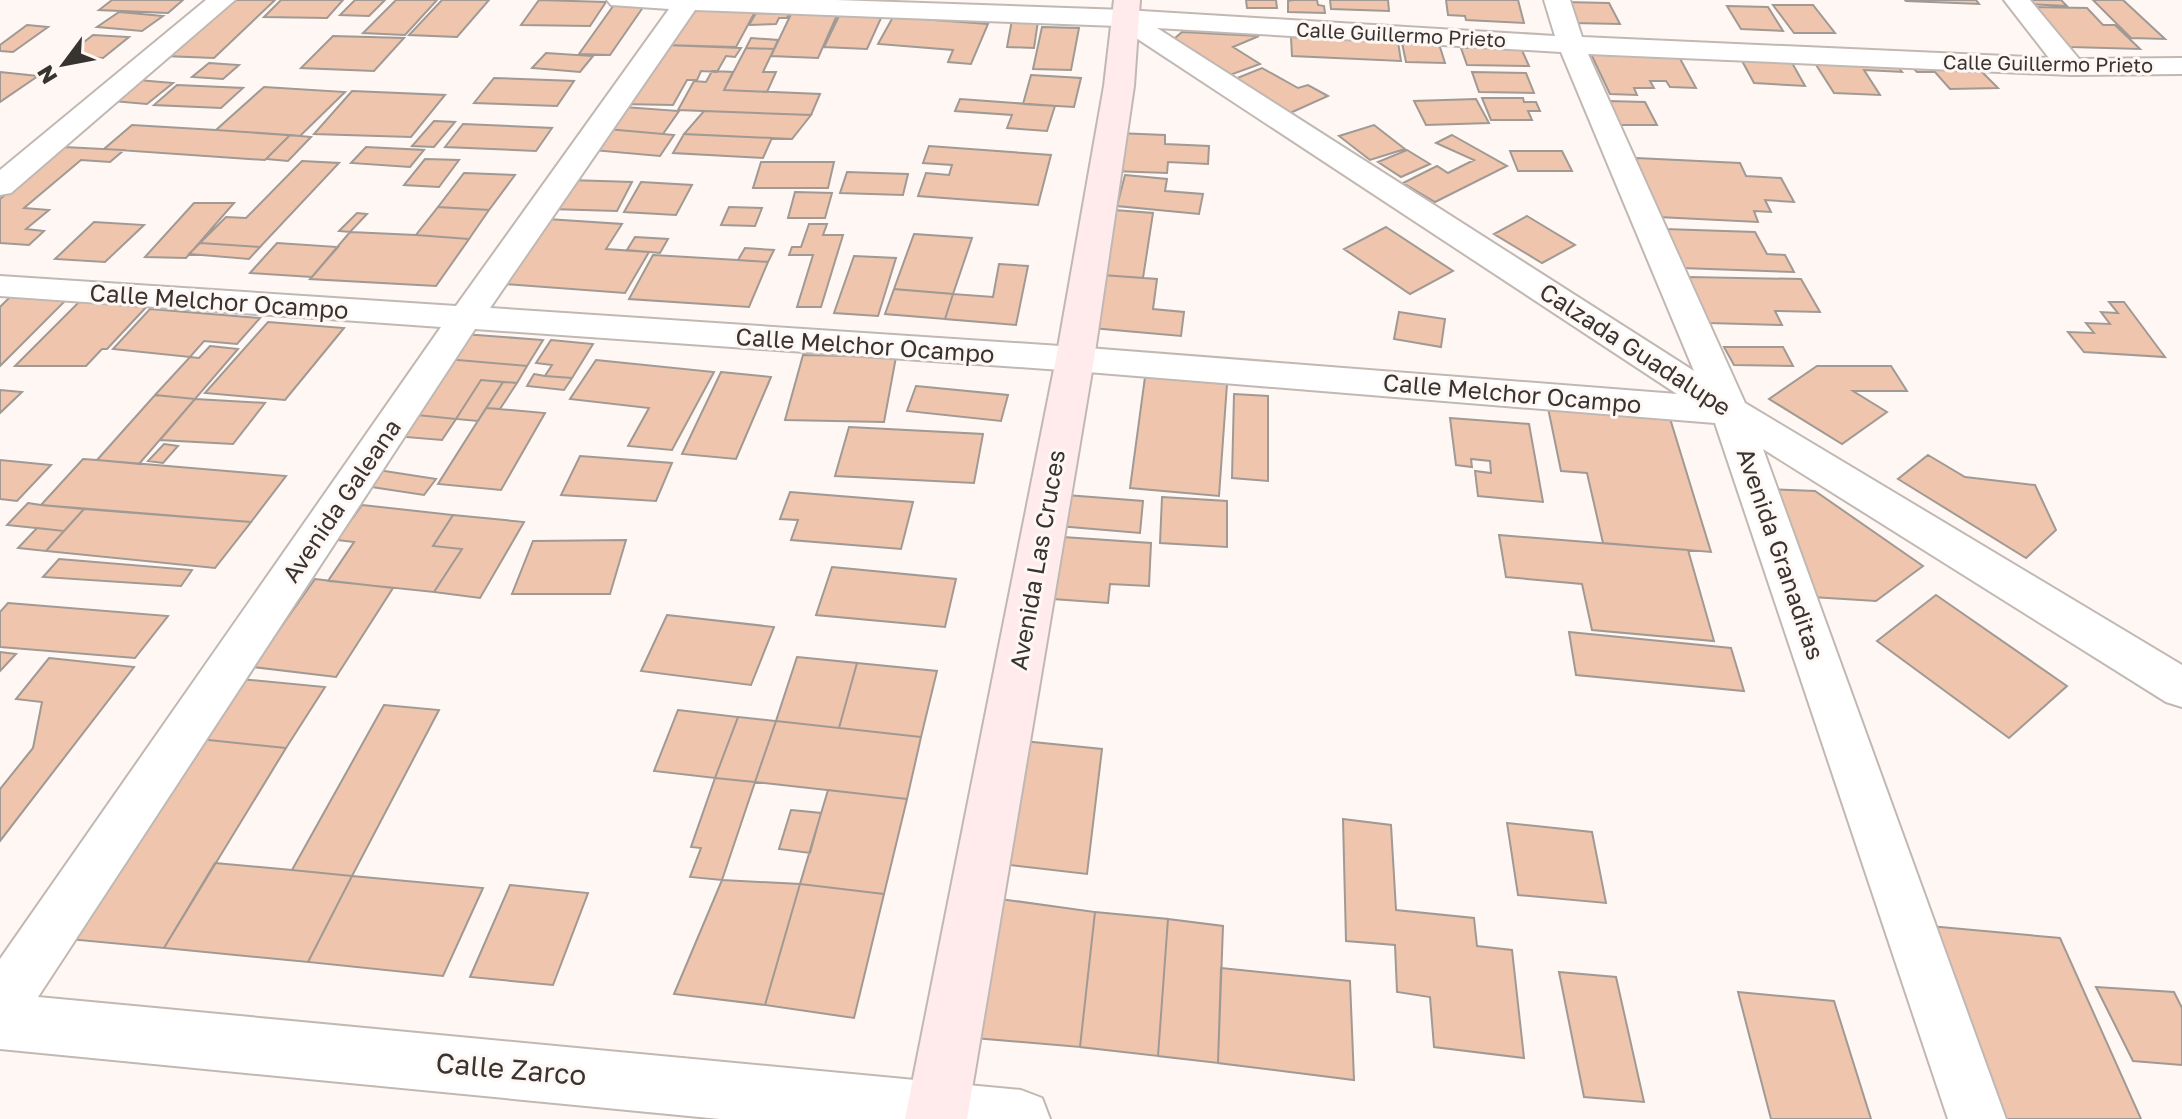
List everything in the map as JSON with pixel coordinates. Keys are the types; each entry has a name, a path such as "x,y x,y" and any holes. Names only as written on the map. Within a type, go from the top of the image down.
{"street":[{"path":"0,186 222,0"},
{"name":"Calle Guillermo Prieto","path":"620,0 1116,6 1571,45 2071,67 2182,66"},
{"name":"Avenida Granaditas","path":"1557,0 1571,45 1730,411 1977,1119"},
{"path":"2017,0 2071,67"},
{"name":"Avenida Galeana","path":"0,1006 464,320 688,2"},
{"name":"Avenida Las Cruces","path":"937,1114 1075,359 1119,86 1116,6"},
{"name":"Calzada Guadalupe","path":"1116,6 1730,411 2182,688"},
{"name":"Calle Melchor Ocampo","path":"0,286 464,320 1075,359 1730,411"},
{"name":"Calle Zarco","path":"0,1021 937,1114 1021,1119"}],"building":[{"path":"112,0 183,0 168,13 99,10"},
{"path":"228,0 275,0 214,58 165,56"},
{"path":"281,0 343,0 327,18 264,17"},
{"path":"355,0 385,0 369,16 340,15"},
{"path":"396,0 437,0 405,35 363,33"},
{"path":"442,0 489,0 457,37 409,35"},
{"path":"539,0 606,2 590,26 521,25"},
{"path":"1246,0 1276,0 1277,8 1247,8"},
{"path":"1317,0 1318,5 1324,6 1325,13 1288,12 1288,1"},
{"path":"1330,0 1388,0 1389,11 1331,9"},
{"path":"1446,0 1518,0 1524,23 1466,20 1465,16 1448,15"},
{"path":"1976,0 1979,4 1906,1"},
{"path":"2025,0 2061,0 2067,6 2029,4"},
{"path":"2093,0 2123,0 2165,39 2131,38"},
{"path":"616,2 646,3 610,55 579,54"},
{"path":"1563,2 1609,3 1620,24 1573,23"},
{"path":"1773,5 1813,5 1835,33 1794,33"},
{"path":"1727,6 1768,7 1783,31 1741,29"},
{"path":"687,7 756,10 736,47 664,45"},
{"path":"2032,7 2087,8 2103,25 2115,25 2140,49 2070,47"},
{"path":"119,12 163,16 142,31 97,27"},
{"path":"792,12 838,13 818,58 771,56"},
{"path":"756,13 789,14 787,18 779,18 776,24 749,25"},
{"path":"840,14 882,16 867,49 824,47"},
{"path":"893,17 988,24 971,64 948,62 953,50 878,44"},
{"path":"1012,20 1038,21 1034,48 1007,47"},
{"path":"27,25 48,27 13,52 0,51 0,45"},
{"path":"1042,27 1079,28 1071,70 1033,69"},
{"path":"1182,32 1259,36 1233,47 1260,64 1230,75 1174,39"},
{"path":"93,35 129,37 103,58 66,56"},
{"path":"333,36 404,38 374,71 301,68"},
{"path":"1291,37 1398,42 1401,61 1292,56"},
{"path":"751,38 778,40 774,49 746,48"},
{"path":"1402,43 1439,44 1445,63 1406,62"},
{"path":"664,45 741,48 735,57 726,56 717,72 701,71 697,80 687,80 673,105 621,104"},
{"path":"746,48 774,49 763,72 776,72 767,92 724,90"},
{"path":"1461,48 1521,48 1529,66 1467,65"},
{"path":"546,53 593,56 580,72 532,68"},
{"path":"1591,54 1678,55 1696,88 1670,87 1666,81 1650,81 1654,88 1634,88 1637,95 1610,94"},
{"path":"1741,59 1791,61 1805,86 1754,83"},
{"path":"1813,60 1895,63 1902,72 1864,70 1880,95 1834,93"},
{"path":"209,63 239,65 223,79 192,77"},
{"path":"1973,63 1998,88 1950,89 1935,72 1917,72 1909,64"},
{"path":"1262,68 1298,88 1308,85 1328,96 1290,113 1235,79"},
{"path":"712,71 733,72 724,90 820,94 811,115 678,110 694,81 706,82"},
{"path":"0,72 38,76 0,102"},
{"path":"1472,72 1526,73 1534,93 1479,92"},
{"path":"1031,75 1081,78 1074,107 1023,104"},
{"path":"494,78 574,81 557,106 474,103"},
{"path":"138,80 173,83 147,104 112,101"},
{"path":"177,85 243,88 221,108 154,105"},
{"path":"264,87 345,92 300,136 216,130"},
{"path":"352,91 445,95 411,137 314,134"},
{"path":"1482,98 1523,98 1524,102 1536,102 1540,111 1528,111 1532,120 1491,120"},
{"path":"960,99 1055,106 1047,131 1007,128 1012,115 955,111"},
{"path":"1476,99 1489,123 1426,125 1414,101"},
{"path":"1608,101 1645,102 1657,125 1619,125"},
{"path":"624,107 679,111 663,134 607,129"},
{"path":"704,111 811,115 792,139 684,134"},
{"path":"434,121 455,122 434,147 412,146"},
{"path":"463,124 552,128 536,151 445,147"},
{"path":"132,125 290,135 265,160 104,149"},
{"path":"1374,125 1405,149 1370,160 1339,136"},
{"path":"607,129 674,135 660,156 592,150"},
{"path":"1116,133 1165,135 1165,144 1209,146 1208,164 1168,162 1167,173 1112,171"},
{"path":"684,134 772,138 763,158 673,153"},
{"path":"290,135 311,137 288,161 266,159"},
{"path":"1452,135 1507,166 1435,202 1403,183 1437,166 1448,173 1474,160 1436,143"},
{"path":"929,146 1051,155 1038,205 918,196 926,173 949,175 952,165 923,163"},
{"path":"64,147 124,150 110,162 81,160 24,208 49,210 26,229 44,231 29,245 0,243 0,199"},
{"path":"366,147 424,150 410,167 351,163"},
{"path":"1407,150 1430,164 1401,177 1378,162"},
{"path":"1510,151 1562,151 1572,171 1518,171"},
{"path":"1636,158 1740,163 1746,176 1781,178 1794,202 1765,200 1771,212 1754,211 1758,222 1658,217"},
{"path":"425,159 459,160 439,187 404,185"},
{"path":"302,161 339,163 260,247 200,243 226,217 246,218"},
{"path":"761,162 834,162 828,188 753,188"},
{"path":"847,172 908,174 903,195 840,193"},
{"path":"464,173 515,175 489,210 438,207"},
{"path":"1125,175 1167,179 1165,191 1203,194 1199,214 1117,206"},
{"path":"569,180 632,182 617,211 551,209"},
{"path":"641,182 692,185 676,215 624,212"},
{"path":"795,192 832,193 825,218 788,218"},
{"path":"194,203 234,203 186,258 145,257"},
{"path":"438,207 489,210 469,239 416,235"},
{"path":"729,207 762,208 755,226 721,225"},
{"path":"1114,210 1153,213 1143,278 1102,275"},
{"path":"357,213 367,214 350,232 339,231"},
{"path":"1527,216 1575,245 1542,263 1494,234"},
{"path":"547,219 622,224 606,249 649,252 625,293 503,284"},
{"path":"94,222 144,225 105,262 55,259"},
{"path":"809,224 827,224 823,235 843,235 821,307 797,307 813,255 789,255 792,247 801,247"},
{"path":"1386,227 1453,271 1410,294 1344,249"},
{"path":"1664,229 1755,232 1767,254 1785,255 1794,272 1681,268"},
{"path":"350,232 469,239 436,286 310,279"},
{"path":"914,234 972,238 953,294 894,289"},
{"path":"635,237 668,239 660,253 627,250"},
{"path":"200,243 260,247 249,259 189,254"},
{"path":"277,243 338,247 312,277 250,273"},
{"path":"745,248 774,250 768,262 738,260"},
{"path":"653,255 768,262 749,307 629,299"},
{"path":"854,256 896,258 878,316 834,313"},
{"path":"999,264 1028,266 1016,325 945,319 953,294 993,297"},
{"path":"1102,275 1157,279 1153,309 1184,312 1181,336 1092,328"},
{"path":"1687,277 1801,279 1820,312 1775,311 1782,325 1709,323"},
{"path":"894,289 953,294 945,319 885,314"},
{"path":"11,296 67,299 0,366 0,307"},
{"path":"82,299 150,303 107,349 102,349 86,366 15,366"},
{"path":"2109,302 2124,302 2165,357 2084,352 2068,332 2094,333 2086,323 2110,324 2101,312 2118,313"},
{"path":"150,309 260,318 237,344 204,341 190,357 113,349"},
{"path":"1399,312 1445,319 1441,347 1394,339"},
{"path":"268,322 344,328 285,400 205,393"},
{"path":"463,334 543,340 527,366 446,359"},
{"path":"551,340 593,344 572,378 545,376 552,365 536,363"},
{"path":"210,346 238,349 195,399 155,395 190,357 199,358"},
{"path":"1724,347 1783,347 1793,366 1734,365"},
{"path":"803,355 896,357 884,422 785,420"},
{"path":"446,359 527,366 517,383 481,380 456,419 407,414"},
{"path":"596,360 714,372 672,450 628,446 649,408 570,399"},
{"path":"1817,366 1891,366 1907,391 1853,391 1887,412 1842,444 1769,399"},
{"path":"721,372 771,377 736,459 682,454"},
{"path":"534,374 572,378 564,390 527,386"},
{"path":"1145,377 1227,384 1219,496 1130,488"},
{"path":"481,380 503,382 478,421 456,419"},
{"path":"503,382 517,383 500,409 486,408"},
{"path":"916,386 1008,395 1001,421 907,411"},
{"path":"0,390 22,392 0,413"},
{"path":"1234,394 1268,396 1268,481 1232,478"},
{"path":"155,395 195,399 139,464 97,460"},
{"path":"195,399 265,403 233,444 160,440"},
{"path":"1547,403 1668,412 1711,552 1603,543 1587,473 1561,471"},
{"path":"486,408 545,413 501,490 438,484"},
{"path":"407,414 456,419 442,440 393,436"},
{"path":"1450,418 1529,424 1543,502 1478,496 1475,471 1491,473 1490,461 1471,459 1472,467 1456,465"},
{"path":"849,427 983,434 974,483 835,476"},
{"path":"164,444 178,446 163,463 148,461"},
{"path":"1928,455 1965,477 2035,485 2056,530 2026,558 1898,479"},
{"path":"580,456 672,463 656,501 561,495"},
{"path":"83,459 286,476 251,522 41,505"},
{"path":"0,460 51,465 17,501 0,499"},
{"path":"378,470 436,479 424,495 365,486"},
{"path":"1769,489 1815,491 1923,566 1876,601 1812,597"},
{"path":"790,492 913,502 901,549 791,540 798,520 780,519"},
{"path":"1053,494 1143,501 1140,533 1047,525"},
{"path":"1162,497 1227,501 1227,547 1160,543"},
{"path":"28,503 84,509 64,531 7,525"},
{"path":"362,505 453,515 433,546 462,549 434,592 328,581 354,542 337,540"},
{"path":"84,509 251,522 215,568 46,551"},
{"path":"453,515 524,522 480,598 434,592 462,549 433,546"},
{"path":"37,528 64,531 46,551 18,548"},
{"path":"1499,535 1688,550 1714,641 1592,630 1582,584 1506,577"},
{"path":"1048,536 1151,543 1149,586 1110,584 1108,603 1039,598"},
{"path":"626,540 610,594 512,594 533,541"},
{"path":"59,559 192,570 181,586 43,577"},
{"path":"832,567 956,579 945,627 816,615"},
{"path":"315,579 393,588 336,677 253,667"},
{"path":"1936,595 2067,686 2009,738 1877,641"},
{"path":"8,603 168,616 135,658 0,647 0,612"},
{"path":"667,615 774,627 751,685 641,671"},
{"path":"1569,632 1731,648 1744,691 1576,675"},
{"path":"0,652 16,654 0,671"},
{"path":"797,657 857,663 839,728 776,721"},
{"path":"49,658 134,667 0,841 0,789 33,748 42,702 16,699"},
{"path":"857,663 937,671 921,737 839,728"},
{"path":"240,679 325,687 286,748 199,739"},
{"path":"384,705 439,710 352,876 292,870"},
{"path":"678,710 738,717 715,778 654,771"},
{"path":"738,717 776,721 755,782 715,778"},
{"path":"776,721 921,737 907,799 755,782"},
{"path":"199,739 286,748 164,948 68,939"},
{"path":"1023,741 1102,749 1087,874 1002,864"},
{"path":"715,778 755,782 722,880 690,877 701,848 691,847"},
{"path":"828,790 907,799 884,894 800,884"},
{"path":"791,810 821,813 810,853 779,849"},
{"path":"1343,819 1391,825 1396,910 1474,918 1477,946 1512,950 1524,1058 1434,1047 1430,997 1397,992 1395,945 1346,941"},
{"path":"1507,823 1592,832 1606,903 1518,895"},
{"path":"215,863 352,876 308,962 164,948"},
{"path":"352,876 483,888 443,976 308,962"},
{"path":"722,880 800,884 765,1005 674,994"},
{"path":"800,884 884,894 854,1018 765,1005"},
{"path":"510,885 588,893 553,985 470,977"},
{"path":"986,897 1095,912 1080,1047 963,1037"},
{"path":"1095,912 1168,919 1158,1056 1080,1047"},
{"path":"1168,919 1223,926 1218,1063 1158,1056"},
{"path":"1918,925 2060,938 2141,1119 1991,1119"},
{"path":"1221,968 1350,981 1354,1080 1218,1063"},
{"path":"1559,972 1616,977 1644,1102 1584,1097"},
{"path":"2096,987 2174,992 2182,1008 2182,1065 2133,1061"},
{"path":"1738,992 1834,1001 1871,1119 1771,1119"}]}
